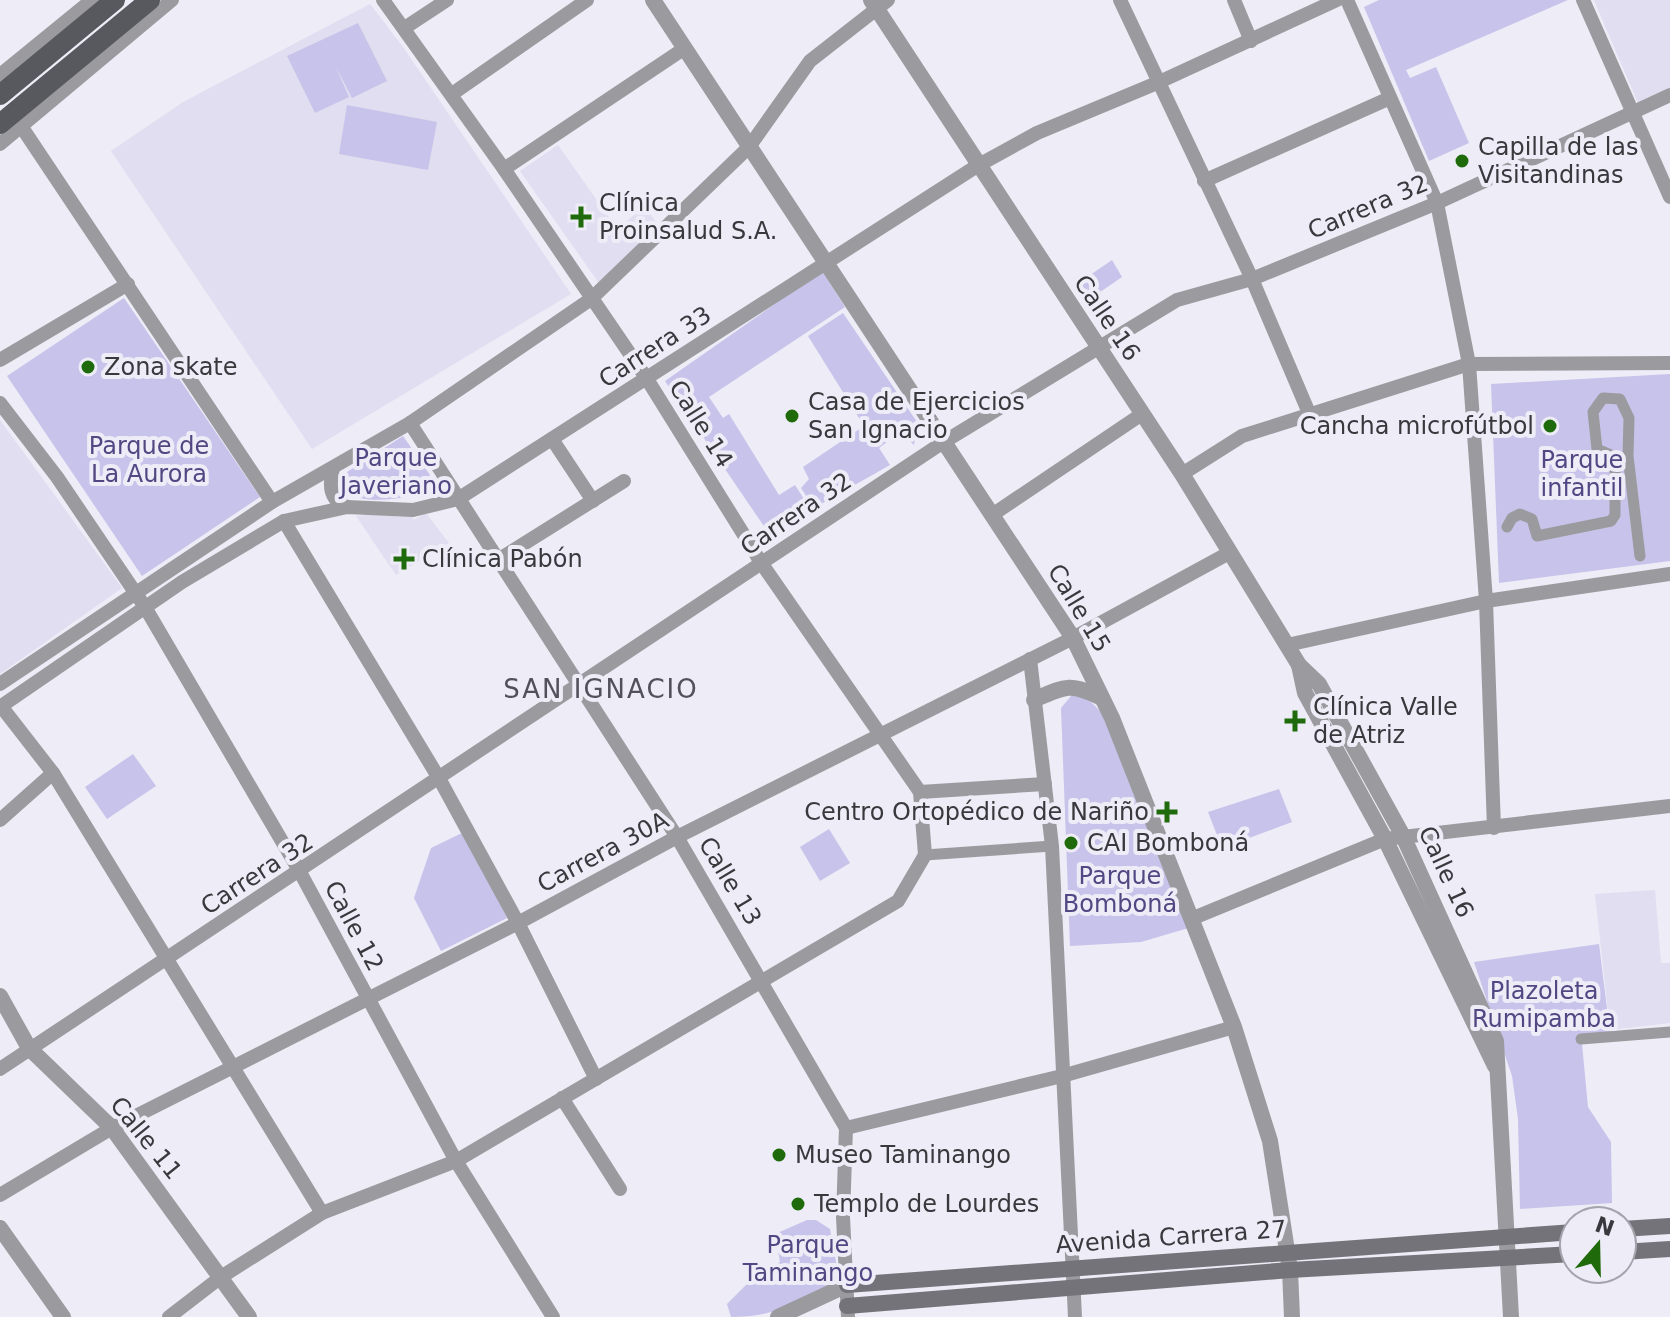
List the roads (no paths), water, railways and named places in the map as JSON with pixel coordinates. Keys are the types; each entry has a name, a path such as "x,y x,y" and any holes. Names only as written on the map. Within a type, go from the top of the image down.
{"main road":[{"path":"0,95 115,0"},
{"path":"10,125 115,38 150,0"},
{"path":"1638,1228 1670,1226"},
{"name":"Avenida Carrera 27","path":"847,1285 1558,1233"},
{"path":"1638,1251 1670,1249"},
{"name":"Avenida Carrera 27","path":"848,1312 1290,1270 1558,1255"}],"street":[{"path":"0,75 77,5 92,0"},
{"path":"115,38 172,0"},
{"name":"Calle 14","path":"383,0 406,27 647,379 762,564 877,735 920,792"},
{"path":"406,27 447,0"},
{"path":"452,94 587,0"},
{"name":"Calle 15","path":"653,0 1073,638 1102,698 1234,1027 1270,1141 1290,1270 1292,1317"},
{"path":"1120,0 1252,279 1309,413"},
{"path":"1234,0 1251,41"},
{"name":"Carrera 33","path":"1,707 145,607 284,521 347,507 413,510 458,499 977,166 1037,133 1157,83 1337,0"},
{"path":"1347,0 1437,203 1469,364 1486,601 1494,828"},
{"path":"1583,0 1670,197"},
{"path":"0,684 272,502 410,423 591,299 749,147 810,61 878,3"},
{"name":"Calle 16","path":"878,3 977,166 1182,474 1299,665 1319,684 1403,836 1496,1041 1511,1317"},
{"path":"504,169 685,48"},
{"name":"Carrera 32","path":"0,1069 440,780 942,443 1177,300 1252,279 1437,203 1670,95"},
{"path":"1204,181 1390,98"},
{"path":"0,144 10,125 128,284 272,502"},
{"path":"0,360 128,284"},
{"path":"1182,474 1242,436 1469,364 1670,363"},
{"path":"1507,527 1512,518 1520,514 1532,519 1537,536 1611,521 1616,498 1615,464 1611,455 1597,449 1593,412 1595,404 1603,398 1620,399 1629,418 1628,456 1640,556"},
{"name":"Calle 12","path":"0,403 57,477 145,607 300,872 456,1161 553,1317"},
{"path":"992,515 1142,414"},
{"name":"Calle 13","path":"410,423 677,837 764,980 846,1128"},
{"path":"552,439 593,501"},
{"path":"333,468 331,494 339,504 347,507"},
{"path":"498,560 624,481"},
{"path":"284,521 440,780 518,923 596,1079"},
{"name":"Carrera 30A","path":"0,1195 112,1128 369,1000 677,837 1073,638 1229,553"},
{"path":"1287,645 1486,601 1670,574"},
{"path":"1030,659 1052,846 1075,1317"},
{"name":"Calle 16","path":"1299,665 1305,693 1385,839 1497,1071"},
{"path":"1034,700 1066,685 1081,687 1102,698"},
{"path":"1,707 53,773 322,1213"},
{"path":"0,820 53,773"},
{"path":"169,1317 221,1277 322,1213 456,1161 898,901 925,855 920,792 1045,784"},
{"path":"1191,919 1385,839 1670,806"},
{"path":"925,855 1052,846"},
{"name":"Calle 11","path":"0,996 29,1048 112,1128 249,1317"},
{"path":"848,1312 843,1217 846,1128 1062,1076 1234,1027"},
{"path":"1581,1039 1670,1032"},
{"path":"562,1098 620,1189"},
{"path":"0,1228 63,1317"},
{"name":"Avenida Carrera 27","path":"778,1317 847,1285"}],"place":[{"name":"Capilla de las Visitandinas","path":"1462,161"},
{"name":"Clínica Proinsalud S.A.","path":"581,217"},
{"name":"Zona skate","path":"88,367"},
{"name":"Casa de Ejercicios San Ignacio","path":"792,416"},
{"name":"Cancha microfútbol","path":"1550,426"},
{"name":"Clínica Pabón","path":"404,559"},
{"name":"Clínica Valle de Atriz","path":"1295,721"},
{"name":"Centro Ortopédico de Nariño","path":"1167,812"},
{"name":"CAI Bomboná","path":"1071,843"},
{"name":"Museo Taminango","path":"779,1155"},
{"name":"Templo de Lourdes","path":"798,1204"}],"district":[{"name":"SAN IGNACIO","path":"601,689"}],"park label":[{"name":"Parque de La Aurora","path":"149,460"},
{"name":"Parque Javeriano","path":"396,472"},
{"name":"Parque infantil","path":"1582,474"},
{"name":"Parque Bomboná","path":"1120,890"},
{"name":"Plazoleta Rumipamba","path":"1544,1005"},
{"name":"Parque Taminango","path":"808,1259"}]}
